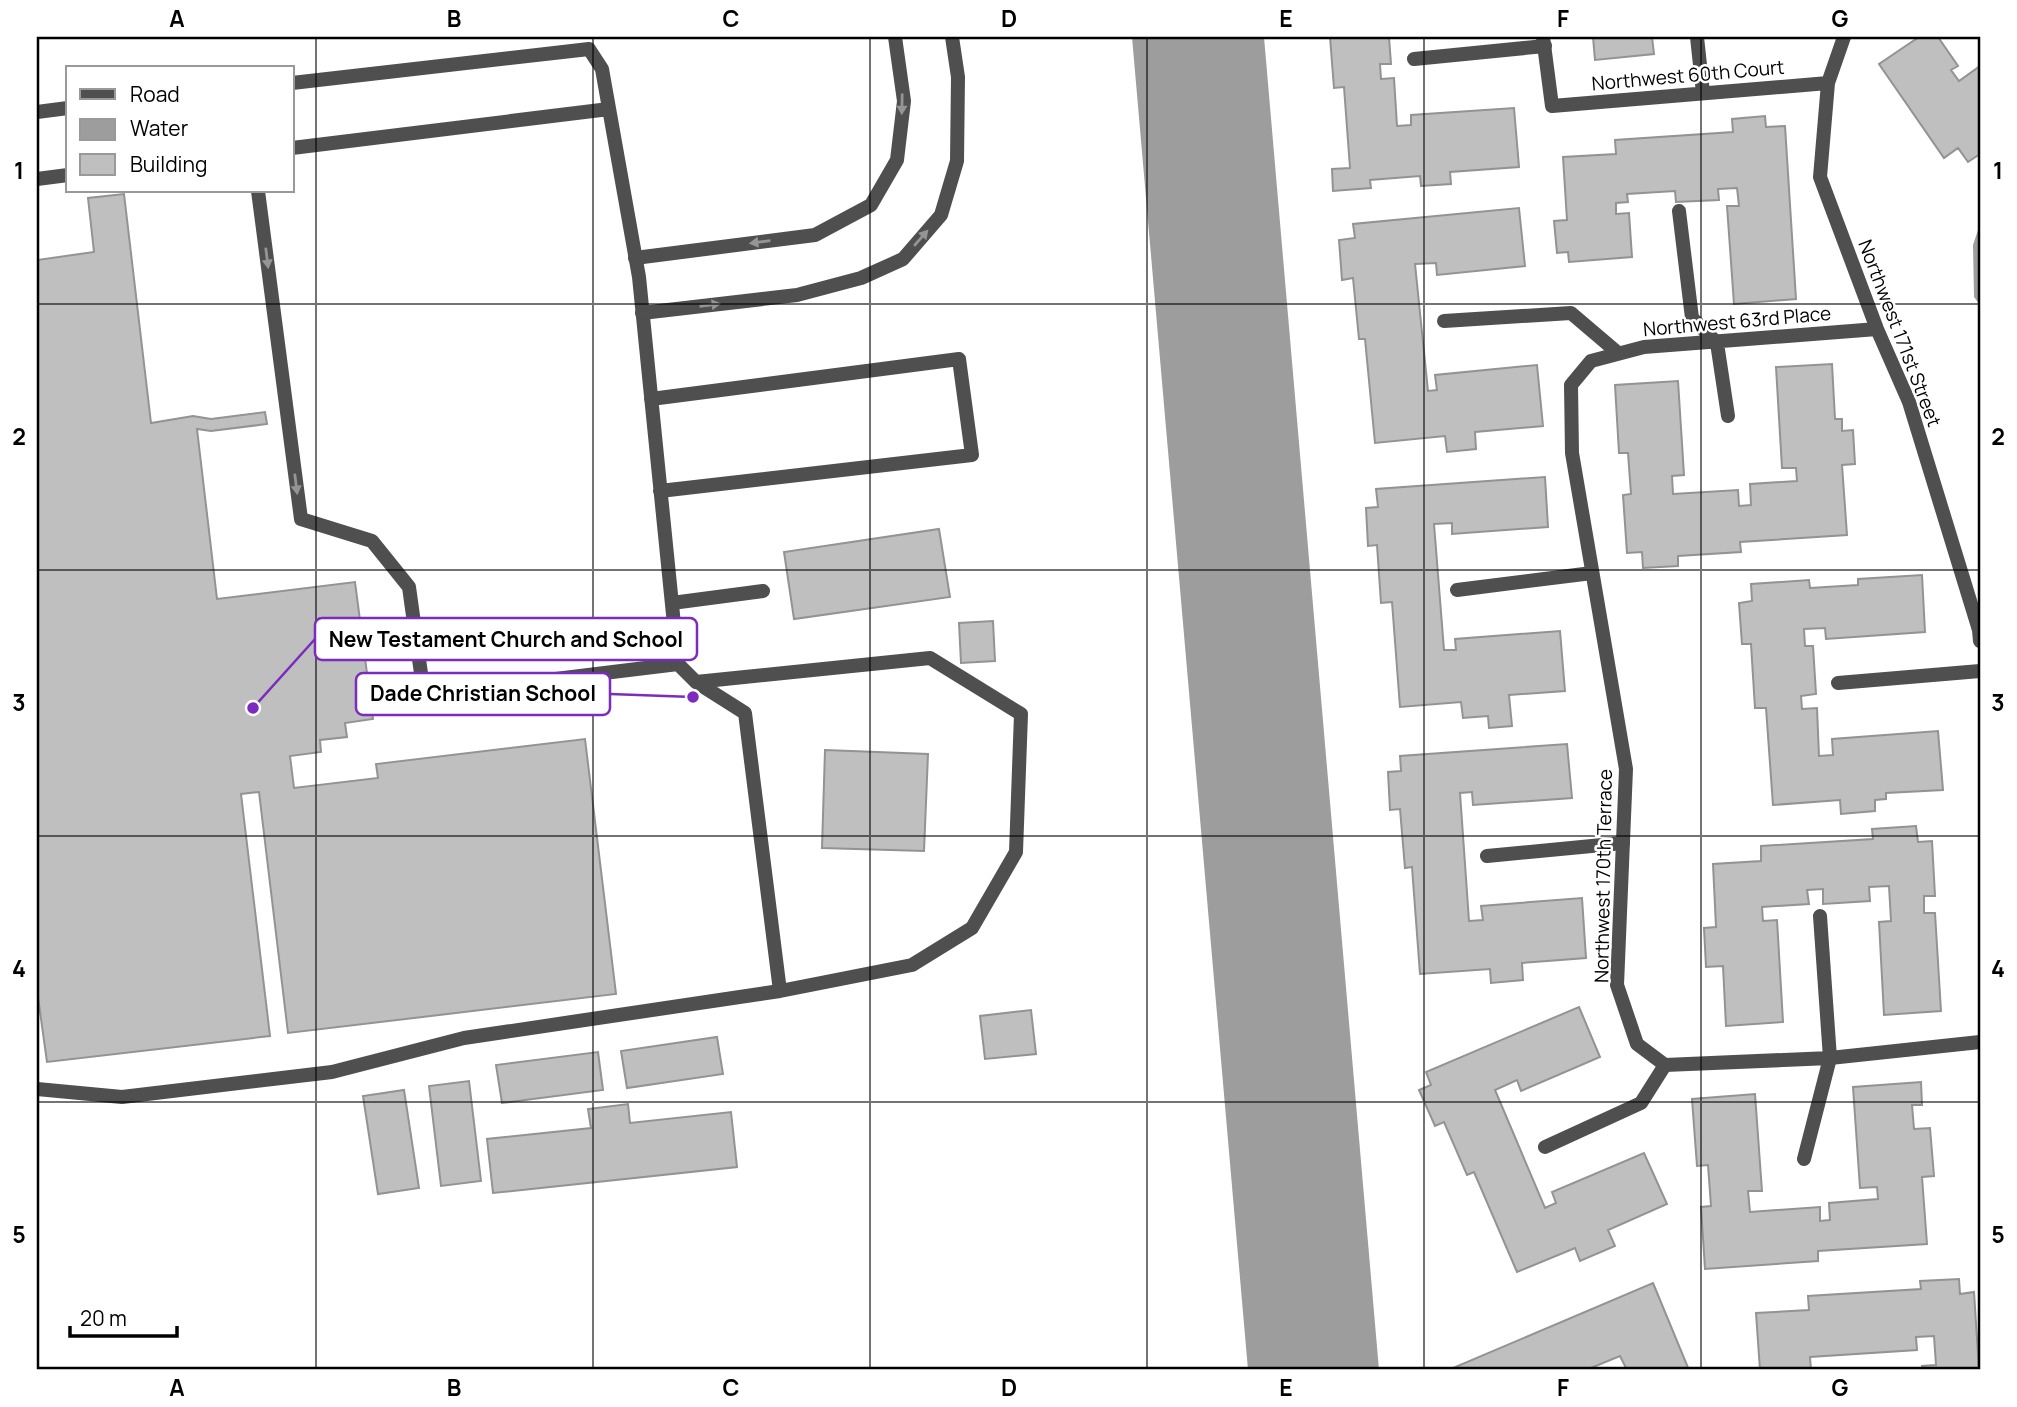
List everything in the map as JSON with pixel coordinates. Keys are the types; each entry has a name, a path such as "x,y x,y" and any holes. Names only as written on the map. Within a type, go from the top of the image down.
{"street":[{"path":"635,258 815,236 871,205 897,160 904,101 895,37"},
{"path":"642,313 797,295 861,278 903,258 941,215 957,161 958,77 951,37"},
{"path":"1697,37 1703,93"},
{"name":"Northwest 171st Street","path":"1844,37 1828,83 1820,177 1909,402 1979,630 1980,641"},
{"path":"1414,59 1544,41"},
{"name":"Northwest 60th Court","path":"1544,41 1552,106 1828,83"},
{"path":"294,83 589,49 602,69 635,258 678,664 696,682 745,713 780,991"},
{"path":"37,112 66,108"},
{"path":"294,148 609,109"},
{"path":"37,179 66,175"},
{"path":"258,192 301,519 372,541 409,587 424,695 678,664"},
{"path":"1679,211 1692,318 1717,342 1728,416"},
{"path":"1444,321 1572,313 1618,353"},
{"name":"Northwest 63rd Place","path":"1571,385 1591,360 1644,347 1878,329"},
{"path":"651,399 959,359 972,455 660,491"},
{"name":"Northwest 170th Terrace","path":"1571,385 1572,453 1626,769 1617,985 1637,1044 1665,1065"},
{"path":"1457,590 1592,573"},
{"path":"672,603 763,592"},
{"path":"37,1089 122,1097 332,1072 464,1038 780,991 912,965 972,928 1016,852 1021,714 930,658 696,682"},
{"path":"1838,683 1980,671"},
{"path":"1487,856 1623,843"},
{"path":"1804,1159 1830,1058 1820,916"},
{"path":"1545,1147 1641,1103 1665,1065 1830,1058 1980,1042"}],"water":[{"path":"1132,37 1264,37 1379,1370 1248,1370"},
{"path":"1980,224 1980,305 1974,297 1973,245"}],"building":[{"path":"1330,37 1389,37 1391,64 1380,64 1381,79 1394,78 1397,126 1411,125 1411,115 1514,108 1519,167 1450,172 1451,184 1421,186 1420,176 1370,180 1371,188 1333,191 1332,169 1350,168 1344,87 1334,88"},
{"path":"1593,37 1652,37 1654,54 1595,60"},
{"path":"1919,37 1938,37 1958,66 1951,70 1959,81 1980,66 1980,154 1968,162 1958,148 1944,158 1879,64"},
{"path":"1765,116 1766,127 1785,126 1796,299 1734,304 1727,206 1739,206 1737,188 1718,189 1719,200 1676,202 1675,191 1627,194 1628,202 1616,203 1616,214 1629,213 1632,257 1569,262 1568,252 1557,253 1554,221 1567,220 1563,157 1616,154 1615,140 1733,132 1732,119"},
{"path":"124,194 151,423 193,416 211,419 265,412 267,424 211,431 197,429 217,599 355,582 363,643 342,646 344,660 365,658 373,719 345,723 347,737 320,740 321,752 290,756 294,788 378,778 376,764 585,739 616,994 288,1033 259,792 241,794 270,1036 47,1062 37,990 37,260 94,252 88,198"},
{"path":"1519,208 1525,266 1437,275 1436,263 1415,264 1428,391 1437,390 1435,375 1537,365 1543,426 1475,432 1476,449 1447,452 1445,436 1375,443 1365,339 1359,339 1353,278 1342,280 1339,240 1355,238 1353,224"},
{"path":"1832,364 1835,419 1842,419 1842,431 1853,430 1855,464 1842,465 1847,535 1740,542 1741,552 1678,556 1678,566 1643,568 1642,552 1627,553 1623,495 1631,494 1628,453 1619,453 1615,385 1678,381 1684,475 1672,476 1673,494 1738,490 1739,506 1751,505 1750,484 1797,481 1796,468 1782,468 1776,367"},
{"path":"1545,477 1548,527 1452,534 1452,523 1434,524 1444,650 1456,650 1455,639 1560,631 1565,691 1509,695 1512,726 1489,728 1488,716 1463,718 1461,702 1400,707 1392,602 1381,603 1377,545 1368,546 1366,508 1378,507 1376,489"},
{"path":"939,529 950,597 794,619 784,552"},
{"path":"1922,575 1925,632 1826,639 1825,628 1804,629 1805,646 1813,646 1816,694 1801,696 1802,709 1817,708 1819,756 1833,755 1832,739 1938,731 1943,790 1886,793 1886,799 1875,800 1875,811 1841,814 1840,800 1773,805 1766,708 1755,708 1751,644 1742,644 1739,603 1752,601 1751,584 1809,580 1810,588 1858,585 1858,579"},
{"path":"993,621 995,661 961,663 959,623"},
{"path":"1567,744 1572,798 1473,805 1472,792 1460,793 1469,921 1483,920 1481,906 1582,898 1586,958 1522,963 1523,980 1491,983 1490,969 1420,974 1412,867 1405,868 1400,809 1390,810 1388,772 1401,771 1400,756"},
{"path":"825,750 928,754 924,851 822,848"},
{"path":"1916,826 1918,842 1932,841 1935,896 1924,896 1924,913 1935,913 1941,1011 1884,1015 1879,922 1891,921 1889,886 1869,887 1870,901 1823,904 1823,889 1807,890 1809,904 1762,907 1763,921 1777,920 1783,1022 1726,1026 1723,966 1706,967 1704,928 1716,927 1713,864 1761,861 1761,846 1873,839 1872,829"},
{"path":"1579,1007 1600,1057 1521,1091 1517,1080 1495,1090 1545,1208 1556,1203 1552,1192 1644,1153 1667,1204 1608,1230 1615,1246 1580,1261 1575,1248 1517,1272 1474,1172 1467,1175 1444,1122 1435,1126 1419,1090 1431,1085 1426,1072"},
{"path":"1031,1010 1036,1054 985,1059 980,1016"},
{"path":"717,1037 723,1074 627,1088 621,1051"},
{"path":"598,1052 603,1090 502,1103 496,1065"},
{"path":"469,1081 481,1181 441,1186 429,1086"},
{"path":"1921,1082 1922,1105 1912,1105 1914,1129 1930,1128 1934,1176 1922,1177 1927,1244 1818,1251 1818,1261 1705,1269 1701,1207 1711,1206 1708,1165 1697,1166 1692,1099 1755,1094 1762,1191 1748,1191 1750,1212 1820,1207 1820,1221 1830,1220 1829,1203 1878,1199 1877,1187 1860,1188 1853,1087"},
{"path":"404,1090 419,1188 378,1194 363,1096"},
{"path":"628,1104 630,1123 731,1112 737,1167 493,1193 487,1139 591,1128 588,1109"},
{"path":"1959,1279 1960,1294 1974,1292 1979,1370 1922,1370 1922,1366 1936,1365 1934,1336 1916,1337 1917,1350 1810,1357 1811,1370 1760,1370 1756,1313 1809,1310 1808,1296 1921,1289 1920,1281"},
{"path":"1653,1283 1689,1370 1627,1370 1620,1356 1586,1370 1453,1368"}],"place":[{"name":"Dade Christian School","path":"693,697"},
{"name":"New Testament Church and School","path":"253,708"}]}
